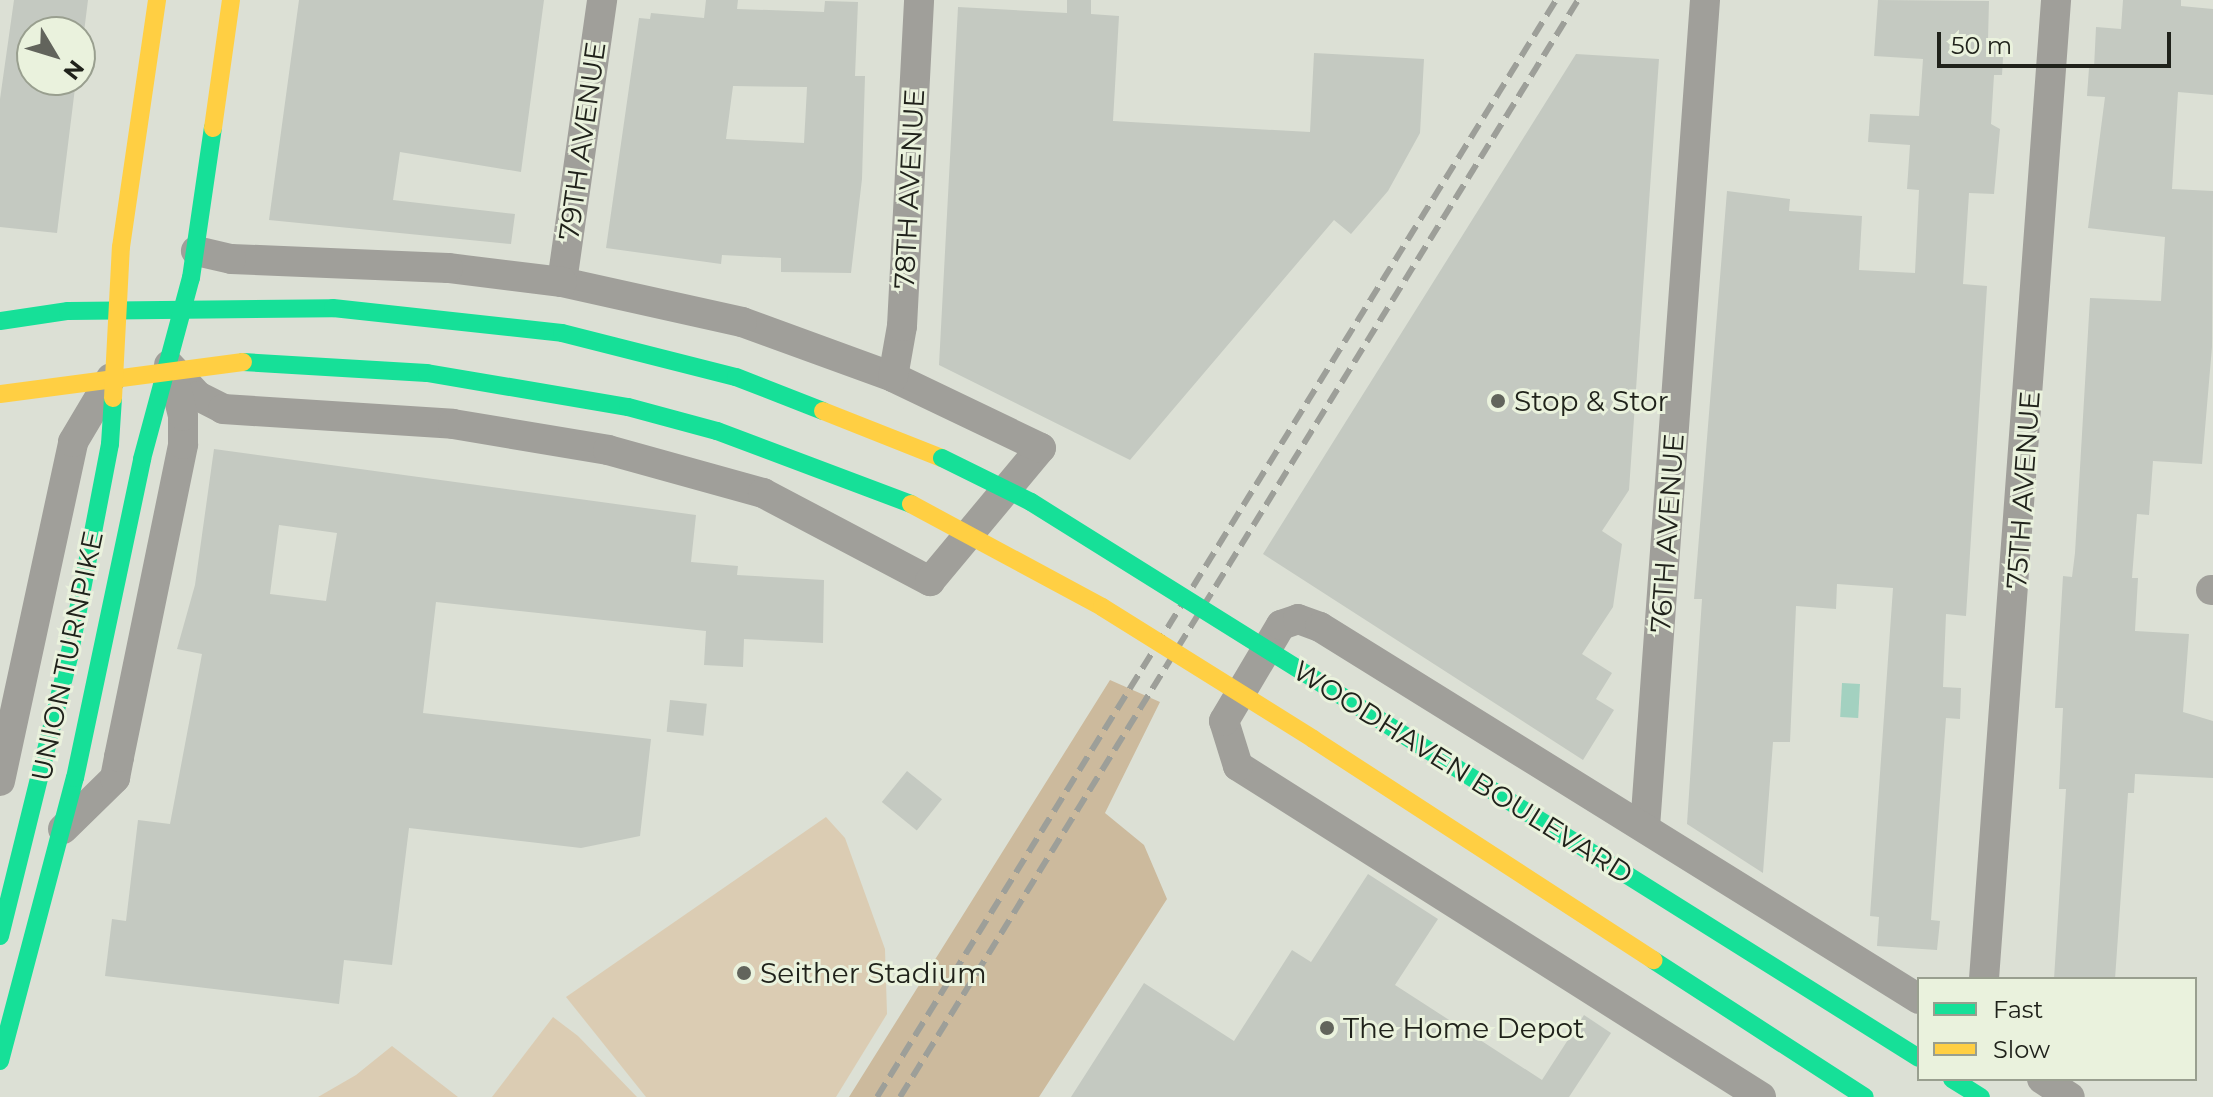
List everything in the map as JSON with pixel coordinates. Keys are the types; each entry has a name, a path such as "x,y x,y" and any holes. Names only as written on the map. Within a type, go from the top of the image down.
{"main road":[{"name":"UNION TURNPIKE","path":"0,936 81,604 110,444 121,247 157,0"},
{"path":"169,365 196,251 231,0"},
{"name":"WOODHAVEN BOULEVARD","path":"0,321 118,310 184,308 367,310 562,333 736,377 942,458 1031,502 1917,1057"},
{"name":"WOODHAVEN BOULEVARD","path":"0,394 169,365 341,364 537,388 717,431 911,504 1088,599 1313,739 1865,1097"},
{"name":"UNION TURNPIKE","path":"0,1061 61,832"},
{"path":"1955,1081 1981,1097"}],"street":[{"name":"79TH AVENUE","path":"562,282 602,0"},
{"name":"78TH AVENUE","path":"893,377 902,326 919,0"},
{"name":"76TH AVENUE","path":"1645,827 1705,0"},
{"name":"75TH AVENUE","path":"1984,977 2056,0"},
{"path":"169,365 198,396 223,409 364,415 469,427 608,450 763,493 930,581 1041,448 893,377 742,322 562,282 448,268 231,259 196,251"},
{"name":"UNION TURNPIKE","path":"61,832 115,778 183,444 181,400 169,365"},
{"name":"UNION TURNPIKE","path":"0,781 73,442 115,373"},
{"path":"1761,1097 1238,766 1227,745 1224,721 1281,625 1298,619 1320,627 1917,998"},
{"path":"2045,1081 2070,1097"}],"shaded area":[{"path":"1110,680 1160,702 1105,813 1144,845 1167,899 1039,1097 849,1097"},
{"path":"1842,683 1860,684 1858,718 1840,717"},
{"name":"Seither Stadium","path":"826,817 845,838 885,949 887,1014 836,1097 646,1097 566,997"},
{"path":"553,1017 578,1036 637,1097 492,1097"},
{"path":"392,1046 458,1097 318,1097 356,1075"}],"building":[{"path":"14,0 88,0 86,16 16,16 16,96 74,96 57,233 0,227 0,99"},
{"path":"299,0 544,0 521,172 400,152 393,200 515,214 511,244 269,220"},
{"path":"706,0 738,0 737,9 824,12 825,1 858,2 855,76 865,76 862,179 851,273 781,272 781,258 722,255 721,264 606,248 639,18 650,19 651,13 704,18","holes":["733,86 807,87 804,143 726,139"]},
{"path":"1067,0 1091,0 1091,14 1119,16 1113,121 1310,132 1314,53 1424,59 1420,133 1388,191 1351,234 1334,220 1130,460 939,365 958,7 1067,13"},
{"path":"1878,0 1989,1 1988,40 2004,41 2002,75 1994,75 1991,124 2000,129 1994,194 1969,193 1963,284 1987,286 1966,616 1946,614 1943,687 1961,688 1960,719 1946,718 1931,920 1940,921 1937,950 1877,946 1879,917 1870,916 1893,588 1837,584 1836,609 1796,606 1790,742 1773,742 1763,873 1687,824 1702,599 1694,599 1727,191 1790,199 1789,211 1862,216 1859,270 1915,273 1919,190 1907,189 1910,145 1868,142 1870,114 1919,116 1923,59 1874,56"},
{"path":"2123,0 2181,0 2181,6 2213,9 2213,95 2178,92 2172,189 2213,191 2212,347 2202,464 2153,461 2149,515 2137,514 2132,578 2138,578 2135,631 2189,634 2183,712 2213,721 2213,778 2135,774 2134,793 2128,793 2115,977 2054,977 2066,789 2059,789 2063,708 2055,708 2063,576 2072,577 2075,553 2090,298 2161,301 2165,237 2088,228 2105,97 2087,96 2089,68 2094,68 2096,27 2121,29"},
{"name":"Stop & Stor","path":"1576,54 1659,59 1629,490 1602,531 1622,544 1613,607 1582,654 1612,673 1596,699 1614,710 1583,760 1263,554"},
{"path":"214,449 696,515 691,562 738,566 737,575 824,580 823,643 744,639 743,667 704,665 706,631 436,602 423,713 651,739 640,836 581,848 409,828 392,965 344,960 339,1004 105,976 112,919 126,921 138,820 170,824 202,654 177,649 195,585","holes":["279,525 337,533 326,601 270,594"]},
{"path":"670,700 707,704 703,736 667,732"},
{"path":"907,771 942,799 917,830 882,802"},
{"name":"The Home Depot","path":"1368,874 1438,919 1395,985 1542,1080 1584,1015 1611,1033 1569,1097 1071,1097 1144,983 1234,1041 1292,950 1311,962"}],"railway":[{"path":"877,1097 1556,0"},
{"path":"900,1097 1578,0"}],"traffic: fast":[{"path":"0,1061 75,778 142,459 191,278 213,128"},
{"path":"0,321 68,311 333,308 562,333 736,377 823,411"},
{"path":"243,362 427,373 628,407 717,431 911,504"},
{"path":"0,936 69,657 110,444 113,398"},
{"path":"942,458 1031,502 1340,695"},
{"path":"1340,695 1917,1057"},
{"path":"1653,960 1865,1097"},
{"path":"1955,1081 1981,1097"}],"traffic: slow":[{"path":"113,398 121,247 157,0"},
{"path":"213,128 231,0"},
{"path":"0,394 243,362"},
{"path":"823,411 942,458"},
{"path":"911,504 1102,607 1313,739"},
{"path":"1313,739 1653,960"}],"place":[{"name":"Stop & Stor","path":"1498,401"},
{"name":"Seither Stadium","path":"744,973"},
{"name":"The Home Depot","path":"1327,1028"}]}
